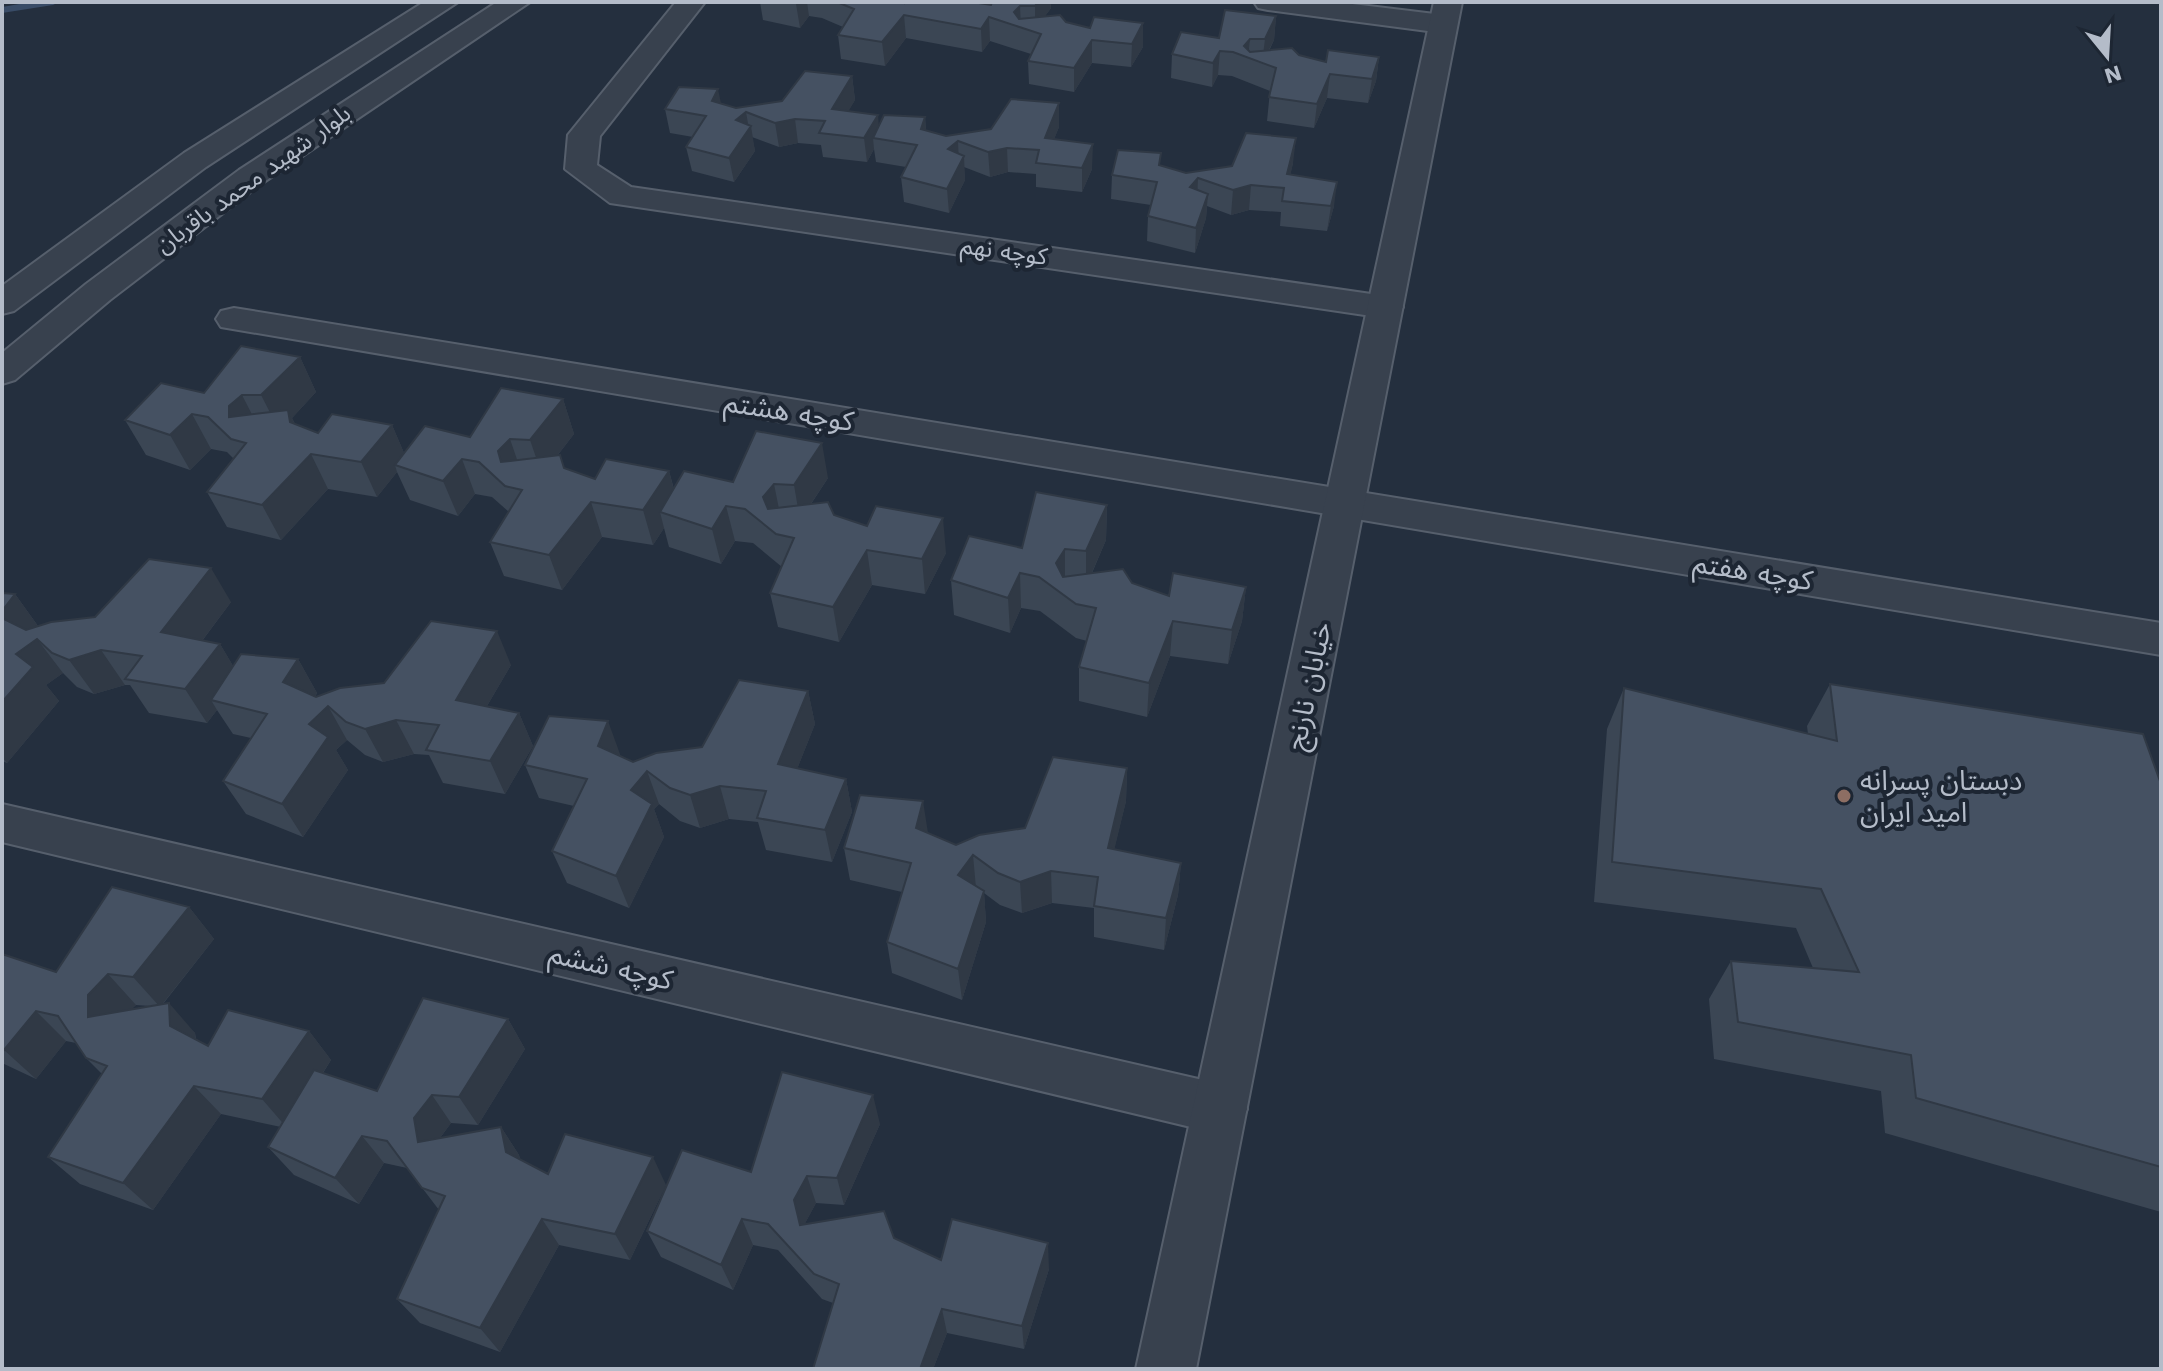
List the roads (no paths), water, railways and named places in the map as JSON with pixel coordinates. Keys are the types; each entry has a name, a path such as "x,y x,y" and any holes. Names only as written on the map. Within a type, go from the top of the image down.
{"street":[{"name":"بلوار شهید محمد باقربان","path":"2,303 195,160 444,2"},
{"name":"بلوار شهید محمد باقربان","path":"2,372 98,292 250,177 516,2"},
{"name":"کوچه نهم","path":"691,2 584,135 581,169 622,196 1385,307"},
{"path":"1268,2 1446,13"},
{"name":"خیابان نارنج","path":"1166,1369 1446,13"},
{"name":"کوچه هشتم","path":"234,319 1345,503"},
{"name":"کوچه هفتم","path":"1345,503 2161,639"},
{"name":"کوچه ششم","path":"2,823 1220,1109"}],"waterway":[{"path":"2,10 53,2"}],"place":[{"name":"دبستان پسرانه امید ایران","path":"1844,796"}]}
